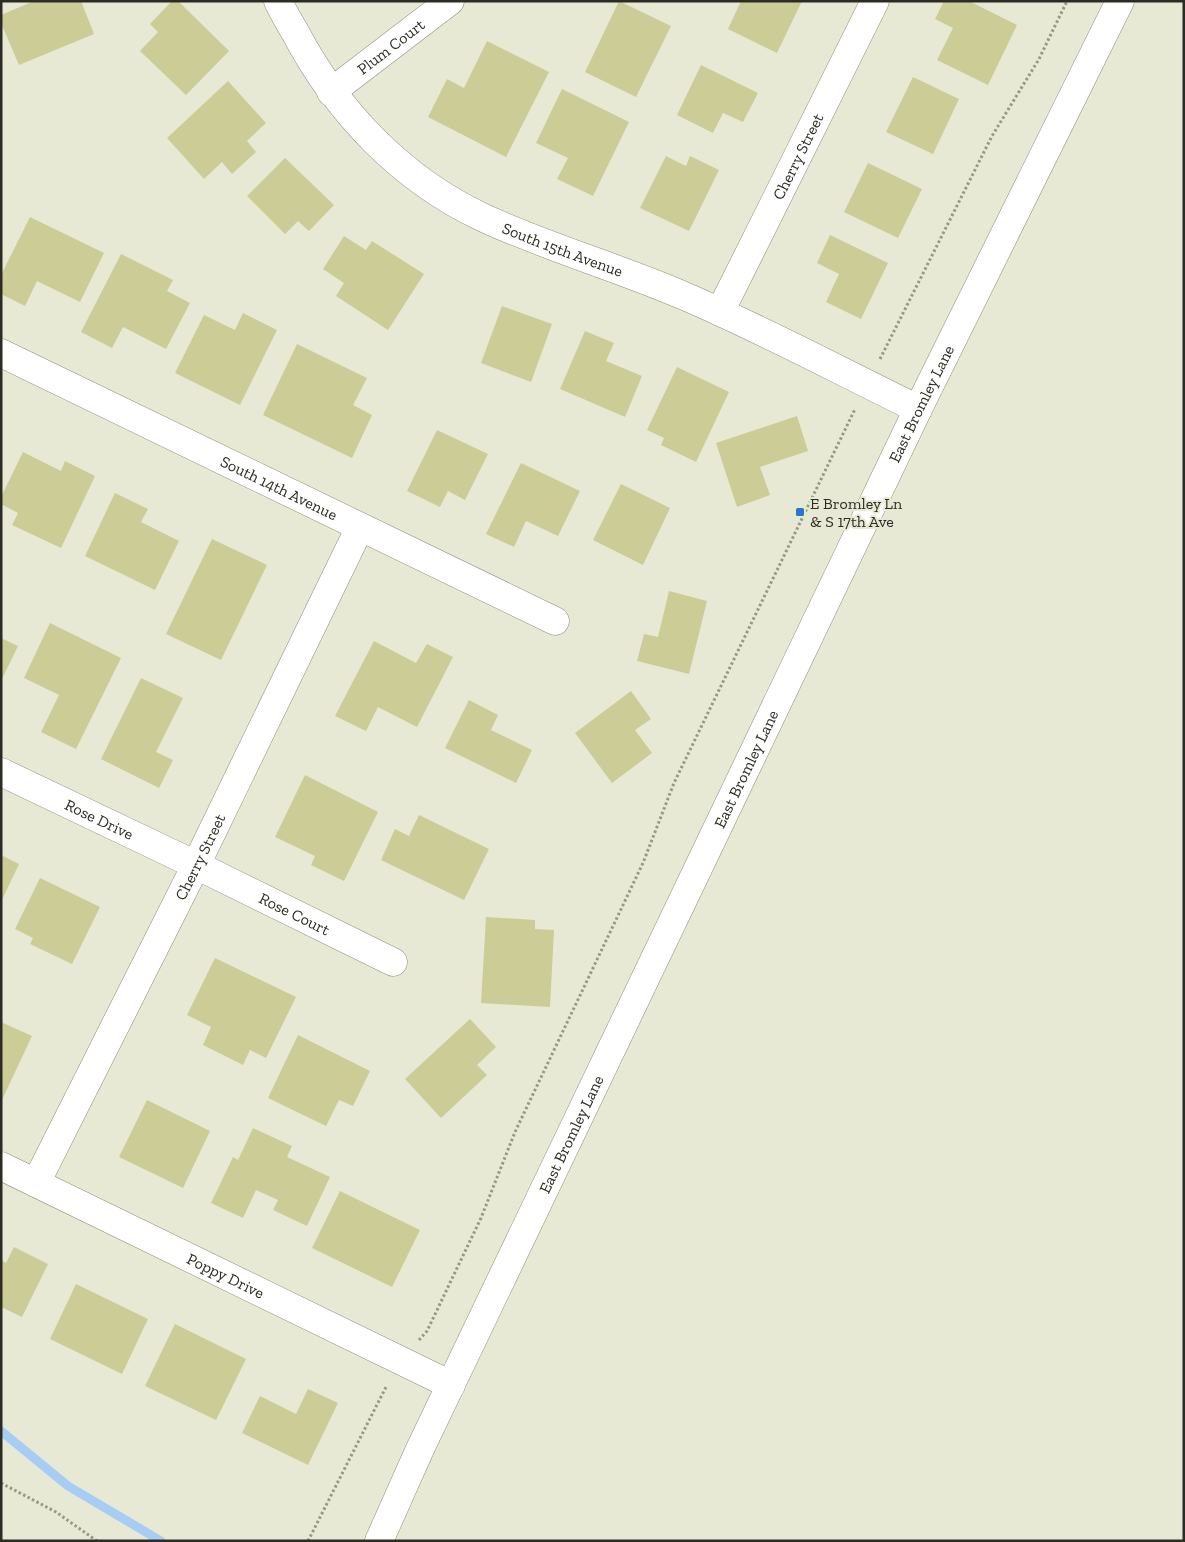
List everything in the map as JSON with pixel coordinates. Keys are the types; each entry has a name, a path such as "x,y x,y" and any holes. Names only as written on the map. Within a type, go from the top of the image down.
{"street":[{"name":"South 15th Avenue","path":"278,1 310,62 358,125 379,146 415,176 450,200 483,218 542,243 640,278 720,312 918,409"},
{"name":"Plum Court","path":"331,92 450,1"},
{"name":"Cherry Street","path":"720,312 875,1"},
{"name":"East Bromley Lane","path":"379,1541 451,1384 918,409 1120,1"},
{"name":"South 14th Avenue","path":"1,354 555,622"},
{"name":"Cherry Street","path":"36,1183 196,865 360,528"},
{"name":"Rose Drive","path":"1,772 196,865"},
{"name":"Rose Court","path":"196,865 392,962"},
{"name":"Poppy Drive","path":"1,1166 451,1384"}],"path":[{"path":"308,1541 400,1360 427,1331 476,1230 515,1132 643,863 674,783 868,384 992,136 1039,59 1067,1"},
{"path":"1,1483 56,1512 97,1541"}],"building":[{"path":"34,1 81,1 94,34 19,65 1,23 1,15"},
{"path":"172,1 178,1 229,51 186,95 140,51 158,32 150,24"},
{"path":"619,1 671,26 636,97 585,72"},
{"path":"741,1 802,1 777,53 728,29"},
{"path":"944,1 969,1 1017,25 988,85 937,60 953,28 935,19"},
{"path":"487,41 549,72 506,157 428,117 447,79 464,88"},
{"path":"701,65 758,93 743,122 723,113 713,133 677,115"},
{"path":"913,77 959,99 933,154 886,132"},
{"path":"228,81 266,123 247,141 256,152 232,174 222,162 204,179 167,138"},
{"path":"562,89 629,122 593,196 557,179 568,158 536,143"},
{"path":"666,156 686,166 690,156 719,170 689,231 640,208"},
{"path":"285,158 334,205 309,231 298,221 285,234 247,196"},
{"path":"868,163 922,189 898,238 844,212"},
{"path":"30,217 104,253 80,302 37,281 25,306 1,294 1,275"},
{"path":"830,235 888,263 861,319 826,302 839,274 817,263"},
{"path":"344,236 366,250 372,241 424,274 388,330 336,296 344,283 323,269"},
{"path":"121,254 173,280 167,291 190,303 166,349 123,327 112,348 81,332"},
{"path":"502,306 552,324 531,382 481,363"},
{"path":"243,313 277,330 240,405 175,373 204,315 235,330"},
{"path":"585,331 614,343 606,361 642,376 625,417 560,389"},
{"path":"297,344 367,378 353,405 372,415 352,458 263,415"},
{"path":"677,367 729,392 696,462 661,445 664,438 647,430"},
{"path":"797,416 808,451 760,467 770,495 737,507 716,443"},
{"path":"437,430 488,454 465,500 448,491 440,507 407,491"},
{"path":"23,452 61,471 65,461 95,476 61,548 12,525 18,513 1,504 1,497"},
{"path":"521,463 580,491 558,536 526,521 514,547 486,534"},
{"path":"621,484 670,508 643,565 593,540"},
{"path":"115,493 148,509 141,522 179,541 155,590 85,556"},
{"path":"212,539 267,565 221,660 166,634"},
{"path":"669,591 707,601 689,674 637,661 644,634 658,637"},
{"path":"50,623 121,658 76,749 41,732 59,695 24,678"},
{"path":"1,638 18,646 1,681"},
{"path":"374,641 416,663 427,644 453,657 417,727 378,707 366,731 335,716"},
{"path":"141,678 183,698 156,752 173,760 159,788 101,759"},
{"path":"631,691 651,719 635,730 652,753 612,783 575,733"},
{"path":"469,700 498,715 491,730 532,750 516,783 445,748"},
{"path":"305,775 378,812 344,881 311,865 315,856 275,837"},
{"path":"419,815 489,849 464,900 381,860 395,829 409,836"},
{"path":"1,855 19,864 1,902"},
{"path":"40,878 100,907 72,964 30,944 33,938 15,929"},
{"path":"486,917 535,920 535,929 554,930 550,1007 481,1003"},
{"path":"215,958 296,997 266,1058 250,1050 243,1065 203,1045 211,1027 187,1015"},
{"path":"470,1019 496,1047 477,1065 487,1075 441,1118 405,1079"},
{"path":"1,1022 32,1036 1,1102"},
{"path":"298,1035 370,1071 353,1106 339,1100 326,1126 268,1098"},
{"path":"147,1100 210,1131 183,1188 119,1157"},
{"path":"253,1128 292,1146 287,1157 330,1177 307,1226 273,1210 278,1200 256,1190 243,1218 211,1203 233,1157 238,1160"},
{"path":"340,1191 420,1230 392,1287 312,1248"},
{"path":"14,1247 48,1264 22,1317 1,1307 1,1260 6,1263"},
{"path":"76,1284 148,1319 122,1374 50,1339"},
{"path":"175,1324 246,1359 216,1420 145,1386"},
{"path":"308,1389 338,1403 308,1465 242,1433 260,1396 296,1414"}],"waterway":[{"path":"1,1431 68,1486 161,1541"}],"place":[{"name":"E Bromley Ln & S 17th Ave","path":"800,512"}]}
